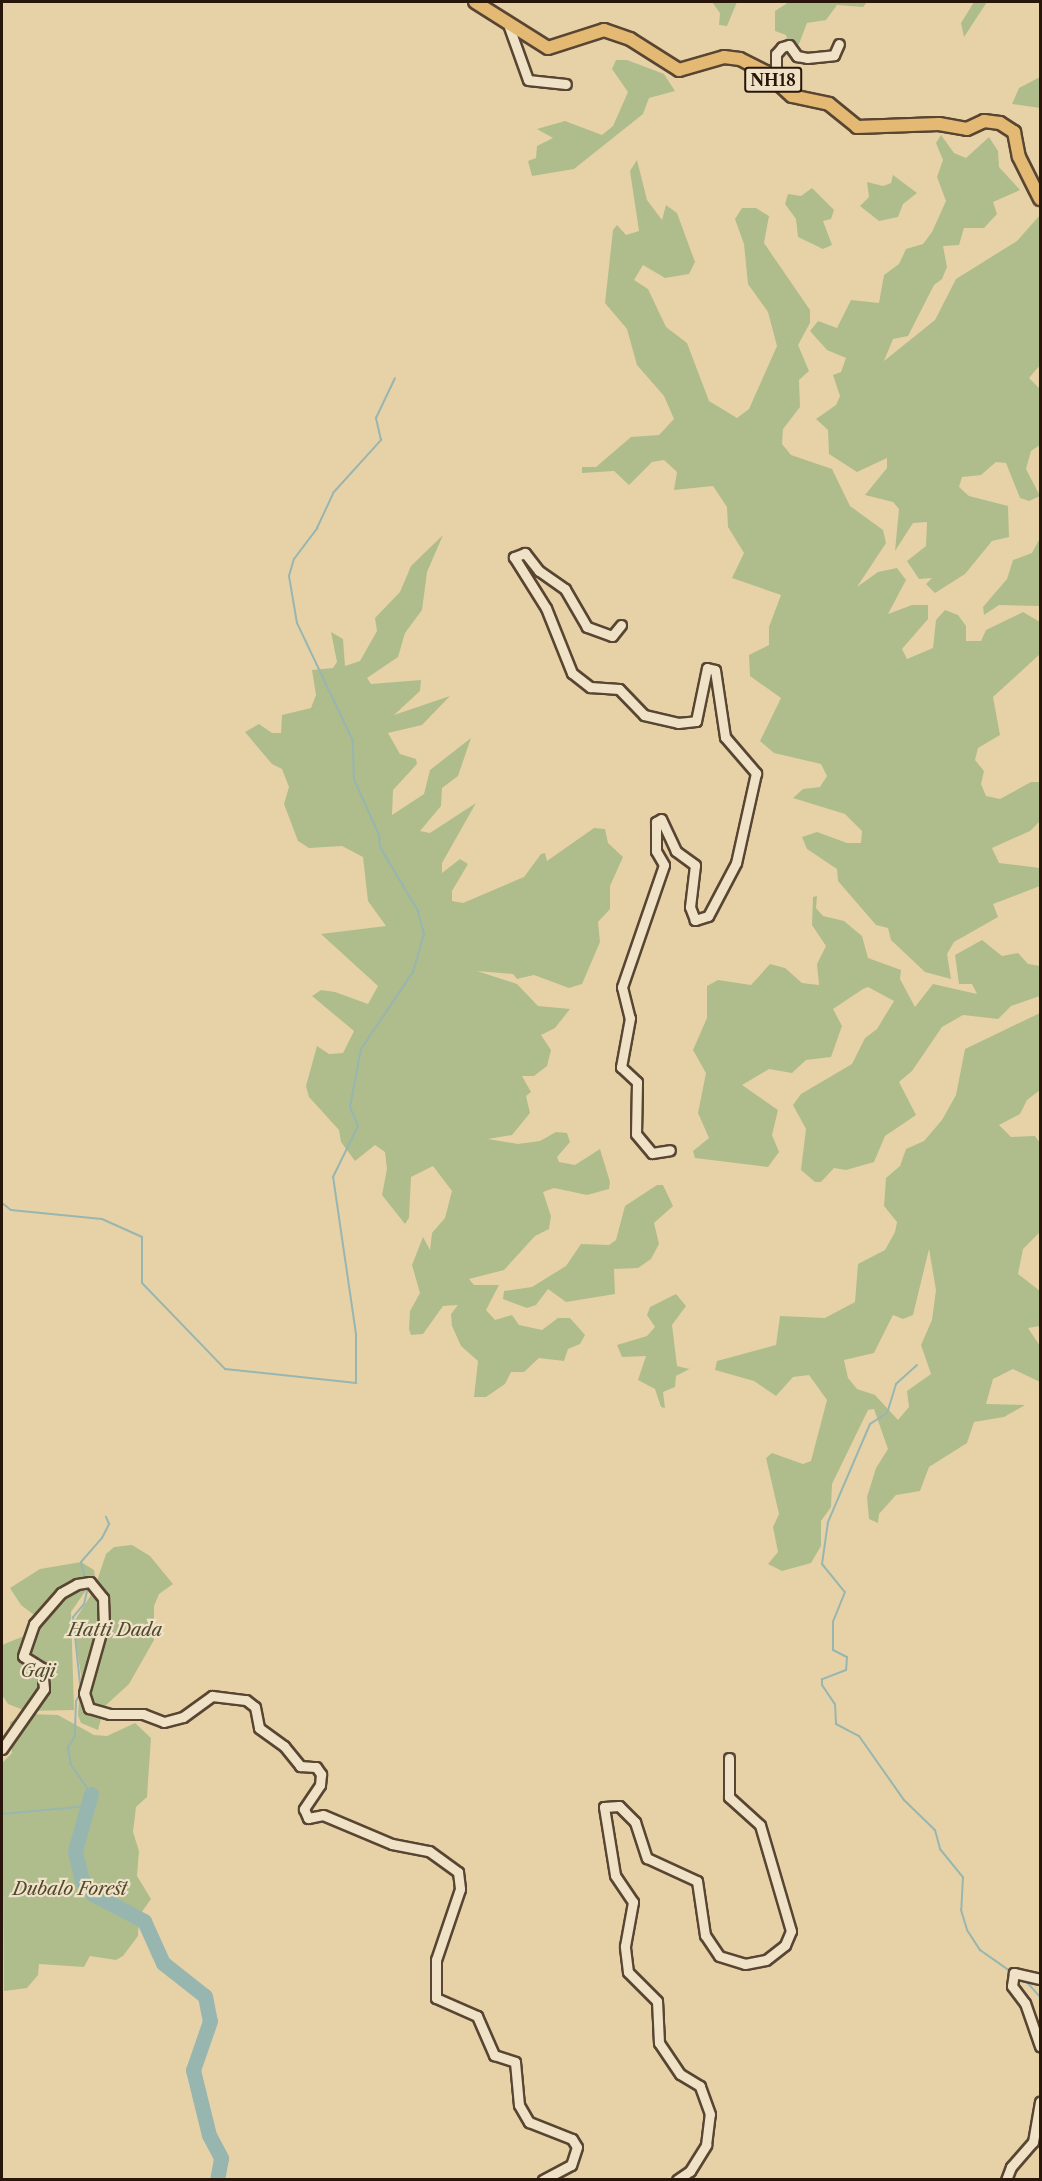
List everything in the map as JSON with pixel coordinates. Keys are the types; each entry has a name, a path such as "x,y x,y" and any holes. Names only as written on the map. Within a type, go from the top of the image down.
{"main road":[{"name":"NH18","path":"475,2 548,48 596,31 616,33 680,70 724,57 740,58 766,72 776,84 792,96 829,104 857,127 939,124 967,129 992,121 1007,126 1014,132 1022,165 1041,199"}],"street":[{"path":"508,24 528,80 566,84"},
{"path":"776,84 774,61 782,47 789,45 797,56 807,58 834,55 839,44"},
{"path":"621,625 612,636 586,627 566,589 539,571 525,553 514,557 546,608 572,673 590,687 620,689 644,715 678,723 696,721 707,668 715,670 725,737 756,773 736,863 708,916 695,920 690,907 695,865 676,851 660,819 656,822 656,850 664,865 622,987 630,1018 621,1067 638,1082 636,1134 652,1154 669,1150"},
{"path":"2,1749 44,1689 42,1668 23,1656 34,1624 61,1593 77,1584 90,1582 98,1589 104,1608 84,1693 89,1708 110,1714 143,1713 164,1722 183,1717 212,1696 246,1700 255,1707 259,1728 284,1746 300,1766 316,1767 321,1773 320,1785 304,1809 308,1818 323,1815 392,1844 429,1851 458,1872 460,1889 436,1960 436,1998 477,2016 494,2055 515,2062 519,2105 529,2122 572,2139 577,2147 571,2165 543,2180"},
{"path":"677,2180 690,2171 706,2145 710,2114 700,2086 680,2074 659,2043 657,2001 628,1972 625,1946 633,1902 615,1875 604,1807 619,1806 635,1822 647,1858 697,1881 705,1935 719,1956 746,1964 766,1960 785,1945 791,1930 760,1825 729,1797 729,1758"},
{"path":"1041,1979 1014,1973 1012,1986 1025,2002 1041,2046"},
{"path":"1006,2180 1033,2142 1041,2102"}],"green space":[{"path":"712,2 737,2 727,26 719,25 720,13"},
{"path":"789,2 867,2 863,7 837,5 826,20 807,23 799,44 790,51 786,35 775,31 775,11"},
{"path":"974,2 987,2 964,37 961,23"},
{"path":"616,60 627,60 664,74 675,91 649,98 643,114 574,169 532,176 528,161 536,158 537,146 553,138 537,129 565,121 602,135 613,126 628,92 612,69"},
{"path":"1040,77 1040,108 1012,104 1019,88"},
{"path":"941,135 954,153 966,158 989,137 998,151 999,167 1020,190 993,202 997,214 984,228 964,228 959,245 943,246 947,267 942,279 934,285 908,336 893,339 884,361 935,320 956,279 1017,241 1040,215 1040,365 1029,378 1040,389 1040,445 1031,451 1026,469 1040,496 1029,501 1020,498 1006,463 996,462 981,475 962,477 959,487 969,496 1008,506 1009,537 992,541 965,574 935,593 926,584 932,578 919,579 907,561 926,546 927,522 913,523 895,551 899,509 893,502 865,495 887,468 887,458 857,472 829,454 828,430 816,419 836,405 840,396 833,375 841,372 846,358 827,350 810,331 818,321 837,328 851,300 879,303 884,275 899,264 906,249 923,244 932,232 946,201 937,177 943,160 936,143"},
{"path":"637,160 647,200 662,220 666,205 677,213 695,262 689,274 665,278 643,265 634,280 648,289 666,327 687,343 709,401 737,418 749,409 777,346 768,312 748,284 744,244 735,219 742,208 756,208 769,216 764,243 810,310 810,323 798,345 809,371 799,380 800,407 783,429 782,444 791,455 832,469 850,506 883,530 886,543 857,587 878,572 897,568 906,580 888,614 912,605 928,605 928,619 902,649 907,659 933,648 936,620 945,610 958,615 966,626 966,641 981,641 986,630 1023,612 1040,622 1040,654 993,697 1000,735 978,748 975,760 984,771 981,784 986,796 1000,799 1031,782 1040,782 1040,821 1030,831 992,848 999,863 1040,868 1040,886 993,904 998,917 954,942 947,954 951,979 925,972 891,940 888,928 876,925 838,881 837,869 807,849 802,837 817,832 847,843 861,843 862,831 845,814 793,798 803,789 820,787 827,776 821,764 774,753 760,741 781,698 750,676 749,655 769,645 769,627 781,595 732,578 744,553 728,527 727,507 713,486 674,490 677,472 664,460 652,462 629,485 614,471 582,473 582,467 596,467 631,437 659,435 674,419 664,396 637,365 627,329 605,303 613,230 617,225 626,235 639,231 630,171"},
{"path":"893,175 917,193 903,204 898,217 879,221 860,206 869,197 867,182 883,186 891,183"},
{"path":"812,188 834,210 831,219 823,221 832,245 823,249 798,237 796,219 785,204 788,194 801,196"},
{"path":"443,535 427,572 422,610 405,633 398,657 367,678 371,684 421,680 420,691 394,715 450,696 422,725 388,733 400,754 416,759 417,764 393,790 392,815 424,794 430,770 471,738 458,776 442,788 441,806 420,831 430,833 476,803 442,863 442,873 460,859 468,864 452,891 452,901 463,903 524,877 541,854 545,853 547,861 594,828 605,829 608,843 623,857 610,886 610,909 598,922 600,942 582,984 569,988 534,975 517,979 513,974 477,971 517,984 538,1006 570,1009 555,1028 541,1035 551,1050 547,1066 534,1076 522,1076 531,1092 526,1096 530,1113 512,1135 488,1139 518,1144 540,1141 556,1132 567,1133 570,1142 557,1157 559,1162 575,1165 600,1149 610,1182 609,1189 587,1195 554,1188 543,1192 551,1216 549,1229 535,1236 504,1270 469,1279 474,1285 499,1285 486,1310 495,1320 512,1315 519,1325 542,1330 558,1318 570,1318 585,1335 580,1344 568,1349 564,1361 539,1358 524,1372 511,1372 505,1384 486,1397 474,1397 478,1361 461,1346 452,1326 451,1314 458,1305 443,1306 423,1334 411,1335 409,1329 410,1311 420,1293 412,1265 423,1237 430,1250 432,1233 445,1218 452,1191 433,1166 411,1177 409,1218 405,1224 382,1195 387,1169 385,1152 375,1145 355,1161 341,1142 339,1130 309,1097 306,1086 317,1046 329,1054 343,1053 354,1031 312,996 321,990 335,992 368,1004 378,986 321,934 386,926 368,901 363,857 342,846 309,848 298,841 284,804 289,787 282,769 272,764 245,732 259,724 272,733 281,733 282,715 311,708 316,695 312,670 333,668 337,662 331,632 343,639 345,666 360,661 377,631 375,618 400,592 411,566"},
{"path":"1040,538 1040,606 999,605 984,615 983,607 1007,579 1013,560 1032,553"},
{"path":"817,896 816,908 823,916 844,921 862,936 868,958 901,970 900,979 915,1007 933,984 977,994 972,984 959,984 955,955 982,940 1002,956 1018,953 1028,964 1040,966 1040,996 1011,1006 998,1019 963,1015 942,1027 912,1071 899,1082 916,1115 885,1136 874,1162 846,1170 834,1168 821,1182 815,1182 801,1170 806,1129 793,1105 801,1094 852,1064 865,1038 877,1029 894,1001 868,987 863,989 833,1009 842,1026 831,1057 806,1060 792,1073 769,1069 742,1085 778,1110 772,1135 779,1152 768,1167 695,1158 693,1151 709,1138 698,1113 706,1073 693,1050 707,1018 707,986 718,980 751,985 770,964 785,968 802,983 819,985 817,964 826,946 812,925 813,897"},
{"path":"1040,1013 1040,1090 1027,1100 1020,1114 999,1125 1011,1137 1035,1136 1040,1143 1040,1232 1023,1249 1018,1274 1040,1291 1040,1326 1028,1328 1040,1346 1040,1382 1013,1369 993,1379 986,1404 1025,1405 1004,1417 974,1422 967,1443 929,1467 920,1491 896,1495 879,1514 878,1523 869,1519 867,1497 876,1468 888,1449 874,1409 868,1410 832,1484 831,1507 821,1521 821,1546 811,1563 782,1571 768,1564 778,1552 773,1527 779,1514 766,1458 772,1453 803,1464 811,1461 827,1400 809,1375 793,1377 776,1396 754,1381 715,1370 717,1361 776,1345 780,1316 825,1318 855,1302 858,1264 885,1250 895,1232 897,1222 884,1206 886,1178 900,1166 906,1149 924,1141 942,1120 956,1095 965,1049","holes":["929,1249 936,1290 932,1320 921,1345 931,1374 907,1391 909,1407 898,1420 875,1395 857,1389 848,1378 844,1360 874,1353 893,1315 903,1319 913,1315"]},
{"path":"657,1185 663,1185 673,1206 654,1223 659,1244 651,1259 638,1268 614,1269 615,1294 566,1302 548,1289 536,1305 527,1308 503,1299 504,1291 532,1287 566,1266 581,1244 609,1245 616,1240 625,1206"},
{"path":"676,1294 686,1306 672,1325 677,1366 689,1369 701,1363 676,1376 675,1387 663,1392 665,1408 661,1407 655,1389 638,1380 646,1356 622,1357 617,1345 647,1336 655,1327 647,1315 650,1307"},
{"name":"Hatti Dada","path":"132,1545 150,1556 173,1584 159,1594 154,1606 154,1640 129,1684 104,1707 98,1730 81,1723 78,1715 81,1675 73,1623 94,1590 106,1554 114,1547"},
{"name":"Gaji","path":"81,1562 94,1570 95,1577 71,1612 74,1710 26,1711 8,1704 2,1695 2,1645 29,1634 38,1618 21,1605 10,1588 40,1569"},
{"name":"Dubalo Forest","path":"29,1714 58,1715 94,1735 107,1736 135,1723 151,1738 147,1797 136,1807 133,1832 139,1851 137,1876 151,1899 139,1916 138,1936 123,1956 116,1960 90,1956 84,1967 39,1964 38,1975 27,1988 4,1991 2,1763 12,1753 10,1722"}],"waterway":[{"path":"2,1203 11,1210 102,1219 142,1237 142,1283 225,1369 356,1383 356,1334 333,1177 358,1126 350,1107 361,1049 413,972 424,934 418,911 380,847 379,835 354,779 353,741 297,623 289,576 294,559 317,528 333,493 381,440 376,418 395,378"},
{"path":"917,1365 896,1384 887,1413 870,1424 828,1522 822,1564 845,1592 833,1622 833,1650 847,1657 846,1670 822,1679 822,1685 835,1704 836,1724 859,1736 904,1800 935,1830 940,1849 963,1877 961,1910 967,1930 980,1950 1012,1972"},
{"path":"85,1579 81,1562 102,1538 109,1524 106,1517"},
{"path":"88,1587 84,1604 73,1617 81,1693 76,1701 75,1736 68,1747 71,1765 91,1794"},
{"path":"91,1794 75,1851 82,1881 93,1894 144,1921 163,1963 205,1996 210,2021 193,2070 209,2135 221,2158 217,2180"},
{"path":"2,1814 89,1806"},
{"path":"1024,1979 1040,1997"}]}
